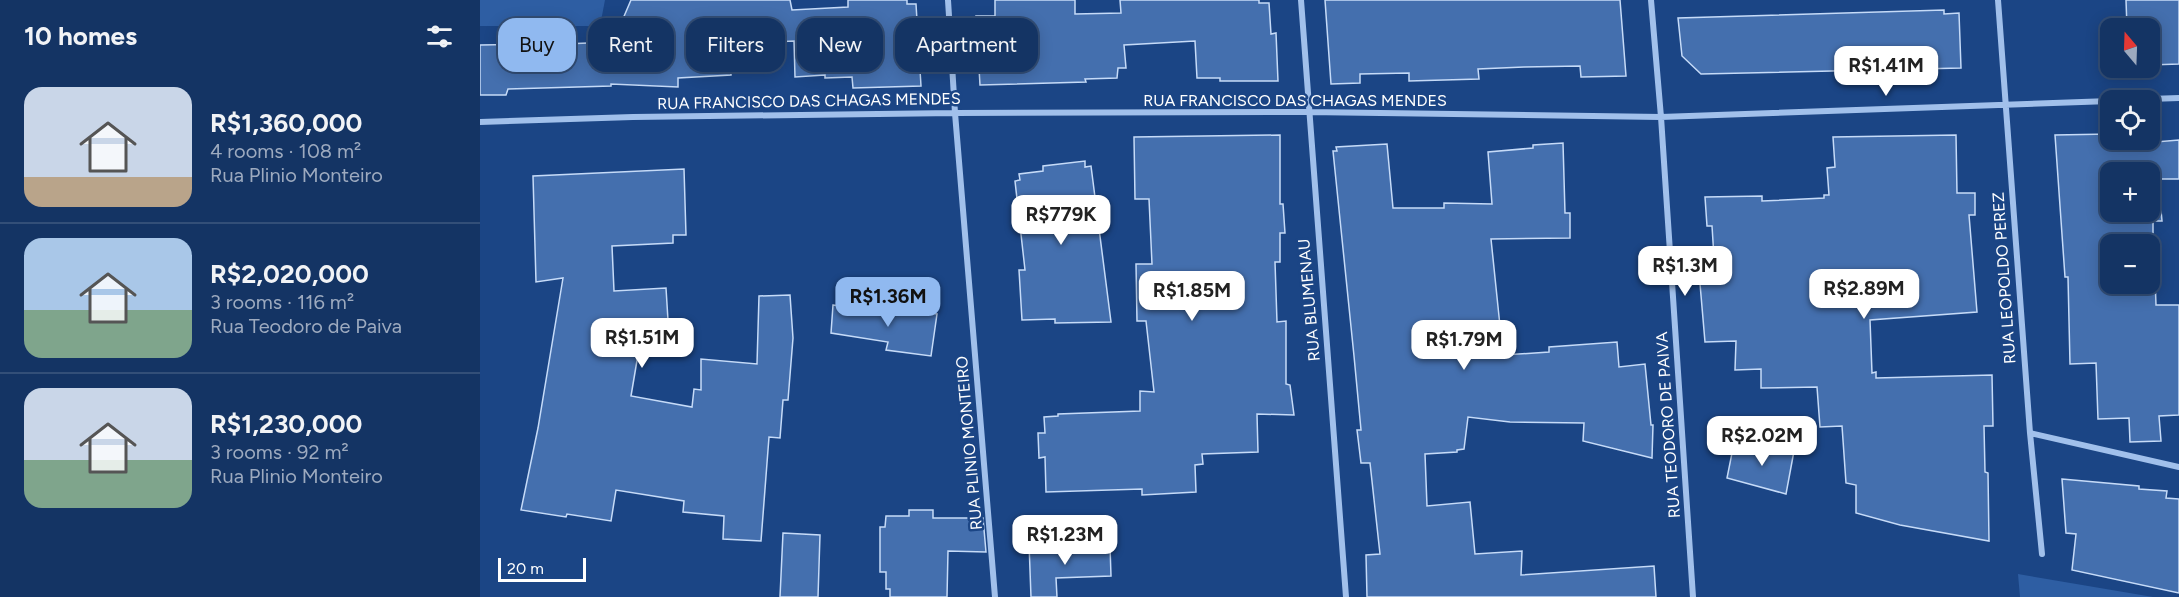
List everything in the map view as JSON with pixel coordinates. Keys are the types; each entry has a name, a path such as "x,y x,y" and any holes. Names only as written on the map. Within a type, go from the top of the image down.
{"street":[{"name":"RUA PLINIO MONTEIRO","path":"948,0 955,113 995,597"},
{"name":"RUA BLUMENAU","path":"1301,0 1346,597"},
{"name":"RUA TEODORO DE PAIVA","path":"1651,0 1662,117 1693,597"},
{"name":"RUA LEOPOLDO PEREZ","path":"1998,0 2030,433 2042,554"},
{"path":"2160,99 2179,98"},
{"name":"RUA FRANCISCO DAS CHAGAS MENDES","path":"480,122 633,117 955,113 1308,112 1662,117 2100,101"},
{"path":"2030,433 2179,467"}],"shaded area":[{"path":"480,0 605,0 602,18 588,18 588,26 576,26 576,18 498,18 498,26 480,26"},
{"path":"2018,574 2153,597 2020,597"}],"building":[{"path":"631,0 790,0 792,10 848,7 848,0 907,0 907,4 916,4 917,18 895,18 895,72 920,72 921,86 853,88 852,77 825,78 825,75 795,77 794,41 785,41 785,18 686,18 686,72 731,72 731,75 678,78 678,87 611,84 611,86 508,89 506,95 480,95 480,45 498,45 498,72 576,72 576,44 588,43 588,72 674,72 674,18 623,18"},
{"path":"995,0 1075,0 1075,14 1121,13 1120,0 1259,0 1259,3 1269,3 1271,34 1276,33 1278,81 1220,81 1220,78 1197,78 1195,41 1124,45 1126,68 1118,68 1117,78 1085,79 1086,82 980,85 979,72 1038,72 1038,18 976,18 976,16 995,16"},
{"path":"1325,0 1620,0 1626,76 1581,77 1580,66 1524,67 1478,69 1479,79 1409,81 1409,73 1360,74 1360,83 1331,84"},
{"path":"2126,0 2179,0 2179,64 2160,65 2160,18 2127,18"},
{"path":"1944,10 1944,14 1959,13 1961,68 1701,74 1682,56 1678,18"},
{"path":"2100,134 2100,150 2160,150 2160,142 2179,140 2179,179 2160,179 2160,162 2100,162 2100,222 2153,222 2153,234 2100,234 2100,294 2156,294 2156,305 2179,305 2179,415 2159,416 2161,441 2130,442 2129,418 2098,419 2096,363 2070,364 2068,277 2065,277 2055,135"},
{"path":"1280,135 1280,204 1283,204 1285,233 1280,233 1280,262 1275,262 1277,322 1286,321 1286,384 1290,385 1294,415 1257,414 1258,452 1202,454 1203,464 1195,465 1196,492 1142,495 1142,489 1046,492 1045,457 1039,458 1038,433 1045,433 1044,417 1058,416 1058,414 1140,411 1140,391 1154,392 1146,321 1137,321 1136,264 1152,264 1149,199 1135,199 1134,137"},
{"path":"1956,135 1957,193 1975,193 1975,215 1969,215 1977,312 1870,320 1872,373 1876,372 1876,378 1992,375 1993,426 1984,426 1985,472 1988,473 1989,541 1900,525 1856,513 1856,485 1846,483 1842,426 1820,427 1817,387 1761,388 1761,369 1735,370 1736,341 1705,342 1699,272 1715,273 1712,226 1707,226 1705,197 1762,196 1762,201 1824,198 1824,195 1829,195 1827,168 1835,167 1833,137"},
{"path":"1563,143 1565,213 1570,213 1570,238 1491,239 1503,355 1549,352 1549,347 1617,342 1619,367 1645,364 1651,425 1653,425 1652,458 1583,441 1584,423 1510,422 1468,417 1464,449 1457,450 1457,452 1425,454 1427,506 1470,502 1475,554 1522,551 1521,575 1654,566 1656,597 1367,597 1366,555 1380,554 1370,463 1361,463 1357,430 1361,430 1333,151 1337,151 1336,147 1387,144 1393,208 1444,208 1444,203 1492,204 1488,152"},
{"path":"1085,161 1085,167 1091,166 1111,322 1055,323 1055,319 1022,320 1019,270 1025,270 1015,181 1020,180 1019,174 1043,171 1043,166"},
{"path":"684,169 686,235 673,235 673,243 612,246 614,291 666,288 669,336 642,331 631,396 692,407 694,389 701,390 701,359 757,364 759,296 790,295 793,338 788,400 783,400 780,438 769,437 761,541 723,539 724,516 683,512 684,501 616,490 611,521 521,510 538,428 563,278 536,282 533,176"},
{"path":"833,305 891,313 892,308 937,314 931,356 886,350 888,342 831,333"},
{"path":"1748,443 1794,451 1786,494 1727,478 1733,448 1746,450"},
{"path":"2062,479 2139,486 2139,489 2167,491 2166,498 2179,499 2179,593 2072,570 2076,534 2066,533"},
{"path":"909,510 933,510 933,518 983,518 986,552 948,551 947,597 890,597 890,589 886,589 886,572 880,572 880,527 885,527 886,516 909,516"},
{"path":"783,533 820,535 818,597 780,597"},
{"path":"1029,543 1054,543 1055,548 1110,546 1111,576 1056,578 1057,597 1031,597"}]}
